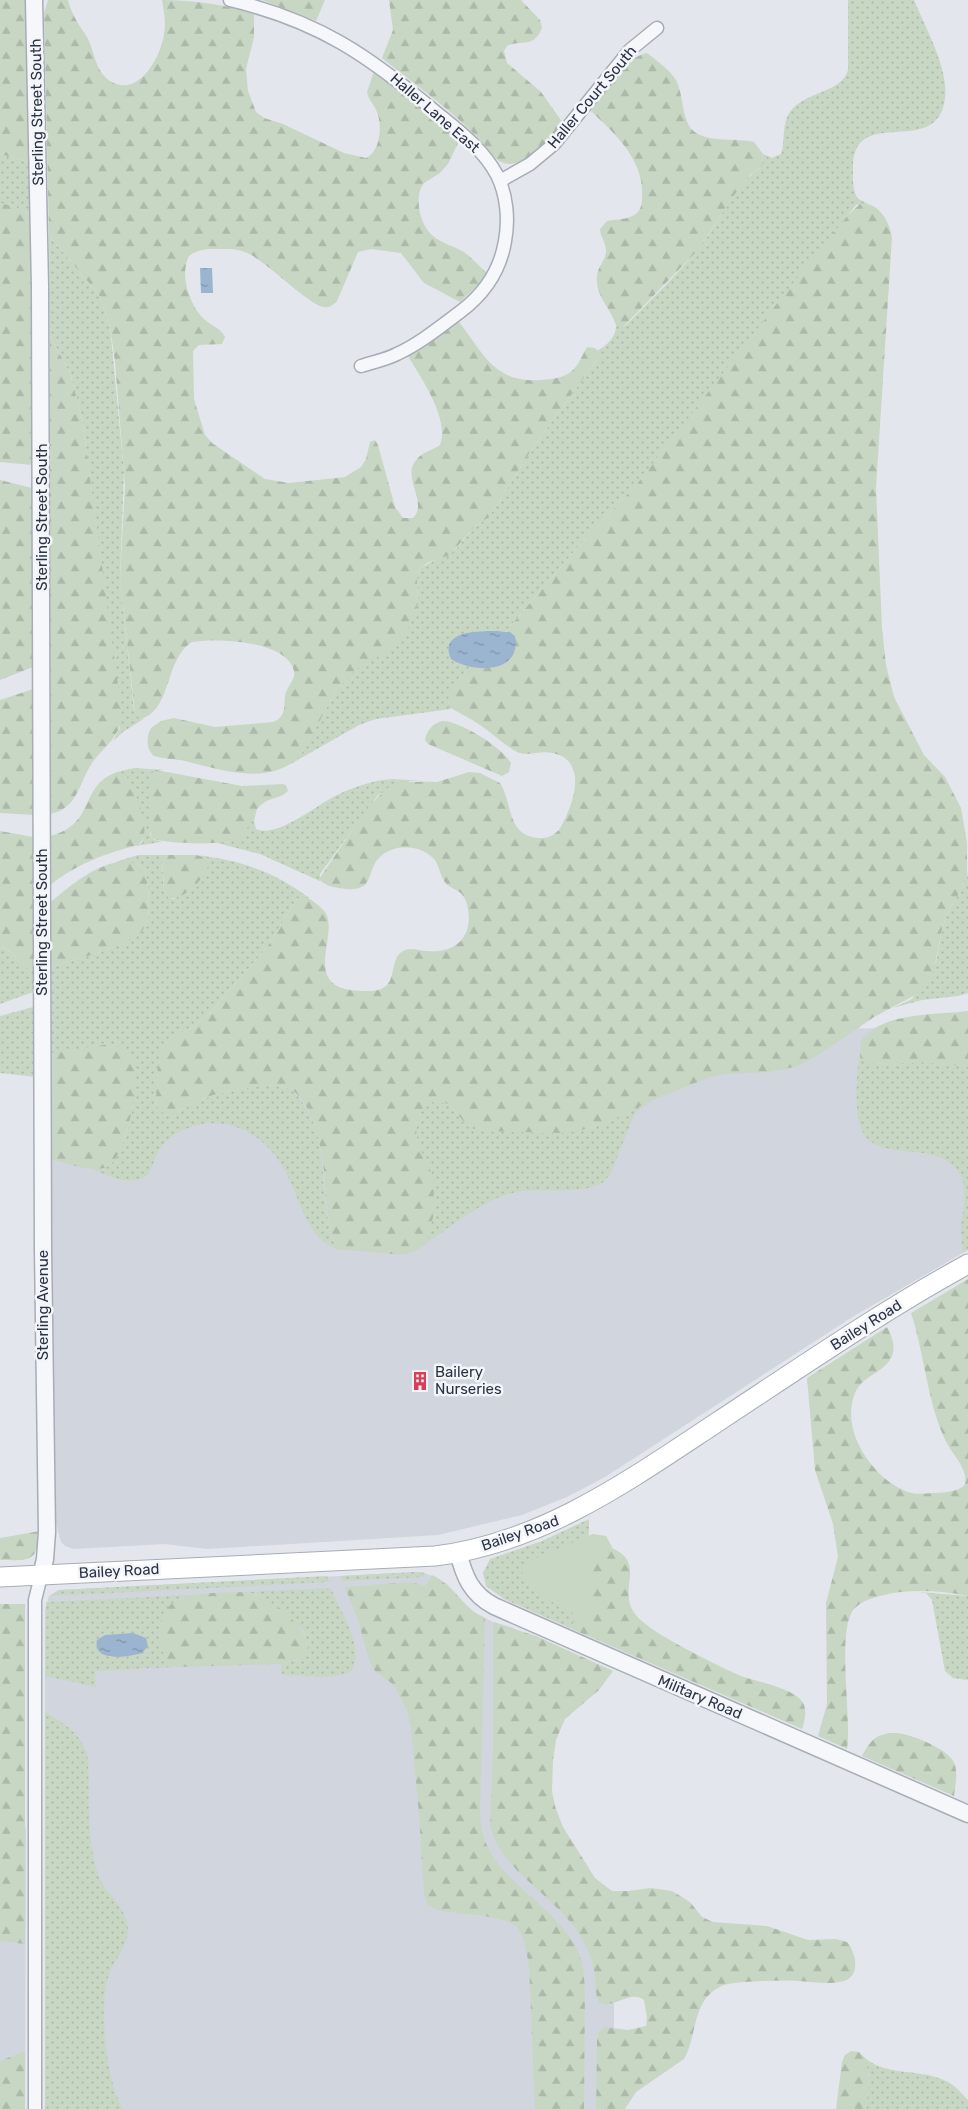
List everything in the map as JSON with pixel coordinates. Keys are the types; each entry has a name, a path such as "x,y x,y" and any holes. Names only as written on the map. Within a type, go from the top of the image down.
{"main road":[{"name":"Bailey Road","path":"0,1577 429,1556 458,1552 516,1537 587,1506 847,1336 968,1264"}],"street":[{"name":"Sterling Street South","path":"34,0 40,286 43,1034"},
{"name":"Haller Lane East","path":"230,0 296,20 364,55 471,142 489,163 500,181 506,211 506,239 497,270 483,292 454,316 399,353 361,366"},
{"name":"Haller Court South","path":"500,181 530,164 554,144 630,50 657,28"},
{"name":"Sterling Avenue","path":"41,1576 46,1559 47,1532 44,1368 43,1034"},
{"name":"Military Road","path":"458,1552 470,1586 479,1596 494,1606 968,1814"},
{"path":"35,2109 35,1600 41,1576"}],"shaded area":[{"path":"968,1028 968,1250 854,1316 605,1477 567,1497 522,1515 438,1535 207,1549 165,1544 73,1549 61,1542 55,1519 50,1318 52,1033"},
{"path":"421,1572 447,1584 472,1611 493,1622 514,1628 537,1808 614,1956 614,2109 45,2109 45,1610 49,1596 59,1590"},
{"path":"26,1827 25,2109 0,2109 0,1847"}],"green space":[{"path":"0,0 25,0 29,162 0,154"},
{"path":"48,0 68,0 90,43 101,72 110,81 120,85 130,84 139,80 153,64 158,54 165,30 162,0 209,4 254,13 254,37 246,69 248,91 256,112 264,118 283,124 344,153 366,158 378,143 380,129 378,116 367,92 374,71 459,141 448,164 440,173 424,183 419,195 419,211 428,231 433,236 464,252 487,273 478,285 460,302 424,283 401,253 371,249 358,252 337,301 331,306 326,307 317,305 308,299 264,264 245,252 230,249 207,249 189,256 185,272 190,298 199,313 221,331 225,337 222,344 199,345 193,351 194,399 205,435 212,443 265,479 289,483 345,477 361,467 366,459 370,442 375,440 395,507 403,518 413,518 417,512 418,505 412,481 411,473 413,466 419,457 440,445 442,435 438,411 433,399 408,356 459,322 492,364 512,377 525,380 554,379 570,373 579,362 587,347 595,348 599,352 599,357 534,446 489,517 474,527 450,555 429,562 420,568 417,579 418,604 404,638 390,651 361,665 337,689 301,755 289,765 275,771 245,773 158,757 151,753 148,743 148,735 151,728 161,721 174,718 215,727 273,722 277,720 284,711 286,693 294,677 294,671 289,661 265,647 233,641 192,642 183,650 177,660 158,706 151,714 141,719 135,715 120,578 125,485 115,362 110,326 99,295 49,235 44,13"},
{"path":"262,0 325,0 316,21"},
{"path":"389,0 521,0 540,20 542,28 535,39 507,46 504,51 507,63 541,92 563,123 553,136 533,155 518,163 501,162 458,119 382,58 393,30"},
{"path":"848,0 914,0 935,48 943,74 945,98 939,116 928,126 913,130 880,133 866,138 857,149 853,168 853,183 857,198 868,204 856,205 637,484 578,547 506,631 478,631 449,652 451,659 471,666 459,679 448,701 451,709 376,719 359,725 289,765 301,754 337,689 418,604 417,579 420,568 456,549 474,527 489,517 534,446 599,357 598,350 605,346 613,336 616,325 623,327 626,325 689,260 735,194 752,174 762,166 763,154 772,158 781,154 786,120 794,107 802,101 838,84 844,78 848,70"},
{"path":"647,53 676,80 686,119 694,131 706,137 754,142 763,154 762,166 750,175 735,194 698,250 622,328 616,325 598,290 597,276 606,251 600,229 607,221 627,218 638,212 642,202 642,185 634,160 627,149 591,111 623,68 639,56"},
{"path":"0,154 29,162 31,215 13,206 0,203"},
{"path":"0,203 13,206 31,215 32,465 0,462"},
{"path":"860,204 867,204 878,209 886,219 892,237 876,488 882,628 886,665 894,697 924,755 945,777 961,808 967,843 967,879 947,914 933,974 921,992 874,1017 820,1054 798,1066 770,1072 726,1074 710,1077 653,1100 606,1123 578,1131 559,1133 481,1131 468,1127 449,1104 435,1101 420,1112 416,1129 418,1145 432,1174 434,1185 433,1217 426,1244 418,1250 404,1255 337,1249 329,1220 323,1161 318,1138 310,1114 298,1095 290,1089 282,1087 260,1086 234,1090 204,1098 170,1115 158,1111 156,1097 158,1064 164,1044 168,1039 194,1027 209,1014 268,946 297,899 304,897 310,899 322,908 326,914 329,924 325,964 326,973 331,981 345,989 362,991 377,990 385,987 390,981 399,954 405,950 446,950 460,942 468,928 469,919 464,896 446,883 437,863 421,850 400,847 387,852 376,862 365,885 360,888 333,887 319,879 368,807 386,789 401,782 437,782 469,772 480,773 500,783 515,825 520,831 528,836 541,838 549,837 559,830 573,797 575,774 571,765 564,757 552,753 526,754 512,749 476,722 449,707 448,702 451,690 471,666 492,667 515,640 514,635 506,631 578,547 637,484 793,283 848,215"},
{"path":"49,235 99,295 110,326 124,472 120,578 134,710 141,719 145,718 113,741 120,728 115,671 82,418 70,373 50,336"},
{"path":"50,336 70,373 82,418 122,715 121,723 115,736 92,763 72,801 67,807 50,814"},
{"path":"0,480 32,488 33,667 0,680"},
{"path":"33,689 33,815 0,813 0,700"},
{"path":"443,721 460,725 490,743 511,763 509,772 502,776 428,744 425,740 429,730 437,723"},
{"path":"134,768 159,770 150,834 153,839 162,842 135,846 142,843 144,836 143,819 126,776 117,772"},
{"path":"156,770 242,786 283,784 286,785 288,791 261,805 254,813 243,835 234,841 211,843 169,842 152,838 149,826 150,779 152,773"},
{"path":"117,772 125,774 137,797 143,815 143,840 138,845 81,865 50,885 50,836 65,830 75,823 97,786 105,778"},
{"path":"393,779 437,782 410,781 378,795 320,874 320,881 324,883 260,854 213,842 228,842 239,838 257,809 254,821 256,829 265,831 275,829 286,825 343,792 371,782"},
{"path":"0,831 33,837 33,970 24,965 10,951 0,947"},
{"path":"138,855 167,855 162,862 164,890 169,898 174,899 209,862 207,858 196,855 227,860 255,868 283,881 309,898 297,899 268,946 209,1014 194,1027 168,1039 164,1044 158,1064 156,1106 178,1112 202,1099 250,1087 275,1086 293,1091 307,1109 315,1128 320,1147 326,1209 337,1249 322,1240 311,1226 285,1171 273,1153 256,1137 233,1126 212,1123 201,1124 180,1132 163,1145 157,1154 150,1172 141,1179 122,1180 90,1168 99,1169 118,1150 126,1137 134,1089 134,1059 104,1045 52,1053 51,967 115,947 137,936 143,930 149,908 145,870 137,863 115,862"},
{"path":"167,855 196,855 207,858 209,862 208,868 200,880 188,892 175,898 169,898 164,890 162,859"},
{"path":"124,861 137,863 145,870 149,908 143,930 137,936 115,947 51,967 51,902 85,876 104,866"},
{"path":"968,871 968,993 922,1000 893,1008 912,999 936,962 942,929 947,914 967,879"},
{"path":"0,947 5,948 24,965 33,970 33,992 0,1004"},
{"path":"33,1007 36,1077 0,1073 0,1016"},
{"path":"968,1011 968,1067 927,1062 875,1064 864,1062 860,1057 861,1041 881,1025 910,1017"},
{"path":"104,1045 120,1047 126,1050 132,1055 135,1064 134,1096 121,1149 114,1161 101,1169 78,1167 50,1159 52,1053"},
{"path":"860,1049 864,1062 883,1064 927,1062 968,1067 968,1250 963,1252 961,1238 963,1183 961,1176 952,1165 941,1158 928,1154 885,1148 874,1144 865,1136 858,1118 856,1094"},
{"path":"653,1100 637,1111 633,1117 611,1173 604,1182 583,1189 527,1191 505,1195 469,1213 426,1244 429,1235 432,1174 418,1145 416,1129 420,1112 429,1104 435,1101 449,1104 463,1122 481,1131 559,1133 593,1128"},
{"path":"968,1279 968,1596 928,1591 898,1592 870,1599 854,1609 849,1620 845,1654 847,1749 818,1736 827,1704 826,1603 838,1557 833,1524 815,1470 807,1378 887,1327 893,1342 893,1353 890,1360 863,1382 855,1393 851,1407 855,1436 861,1450 880,1474 906,1492 918,1494 941,1493 963,1487 966,1479 965,1475 943,1435 937,1419 911,1313"},
{"path":"589,1519 588,1636 504,1599 486,1586 483,1573 490,1559 542,1541"},
{"path":"40,1531 36,1549 30,1558 25,1560 0,1560 0,1538"},
{"path":"593,1534 606,1536 613,1549 598,1548 589,1553 588,1620 560,1607 540,1594 531,1587 522,1572 525,1565 531,1560"},
{"path":"609,1547 621,1553 627,1560 630,1568 630,1604 639,1619 666,1638 720,1666 741,1676 781,1688 796,1695 805,1707 802,1729 572,1629 588,1553 598,1548"},
{"path":"425,1573 424,1577 342,1581 340,1576"},
{"path":"432,1575 440,1579 477,1614 485,1618 480,1813 483,1835 492,1855 504,1871 552,1916 567,1933 580,1956 585,1989 584,2109 535,2109 529,1964 520,1931 511,1923 491,1917 437,1910 428,1905 424,1895 411,1727 407,1711 394,1685 375,1671 370,1663 357,1617 345,1587 411,1582 426,1586"},
{"path":"327,1576 329,1582 49,1596 59,1590"},
{"path":"331,1588 353,1639 355,1660 352,1670 329,1676 282,1675 281,1664 299,1660 306,1643 304,1631 256,1594 244,1592"},
{"path":"244,1592 274,1604 293,1620 306,1638 308,1647 302,1658 281,1664 176,1667 169,1662 161,1647 160,1638 161,1621 166,1610 175,1602 187,1597 201,1594"},
{"path":"919,1592 968,1596 968,1680 953,1678 945,1671 932,1600 926,1593"},
{"path":"191,1595 173,1603 162,1618 160,1627 161,1645 164,1654 176,1667 95,1671 96,1687 45,1676 46,1602"},
{"path":"0,1604 25,1604 25,1944 0,1941"},
{"path":"493,1622 536,1636 613,1671 599,1690 565,1719 556,1740 553,1760 552,1791 555,1806 563,1827 595,1878 612,1891 651,1888 672,1891 690,1902 702,1917 713,1922 767,1926 808,1940 836,1939 847,1942 853,1952 855,1969 853,1974 844,1981 827,1983 744,1982 727,1984 718,1988 710,1994 699,2011 684,2059 636,2092 625,2109 596,2109 597,2040 599,2032 605,2027 628,2030 646,2026 647,2018 644,2000 633,1997 610,2004 599,2002 593,1966 581,1937 558,1909 506,1858 490,1826 493,1752"},
{"path":"45,1712 72,1731 83,1744 86,1751 88,1760 90,1832 94,1861 101,1881 120,1907 127,1921 126,1942 109,1975 104,2005 105,2043 108,2062 112,2081 123,2109 45,2109"},
{"path":"897,1733 927,1742 949,1756 956,1769 954,1796 862,1756 868,1745 875,1738 884,1734"},
{"path":"25,2051 25,2109 0,2109 0,2061"},
{"path":"851,2051 859,2052 867,2065 869,2087 866,2109 836,2109 842,2062 845,2055"},
{"path":"862,2055 870,2062 880,2066 934,2076 948,2082 957,2088 968,2100 968,2109 866,2109 869,2075"}],"water":[{"path":"200,268 212,268 213,293 201,293"},
{"path":"472,632 510,632 515,636 515,649 511,658 503,664 494,667 471,667 451,659 450,642 455,637"},
{"path":"133,1633 146,1638 148,1646 142,1653 112,1657 100,1652 97,1647 97,1640 105,1635"}],"place":[{"name":"Bailery Nurseries","path":"420,1381"}]}
